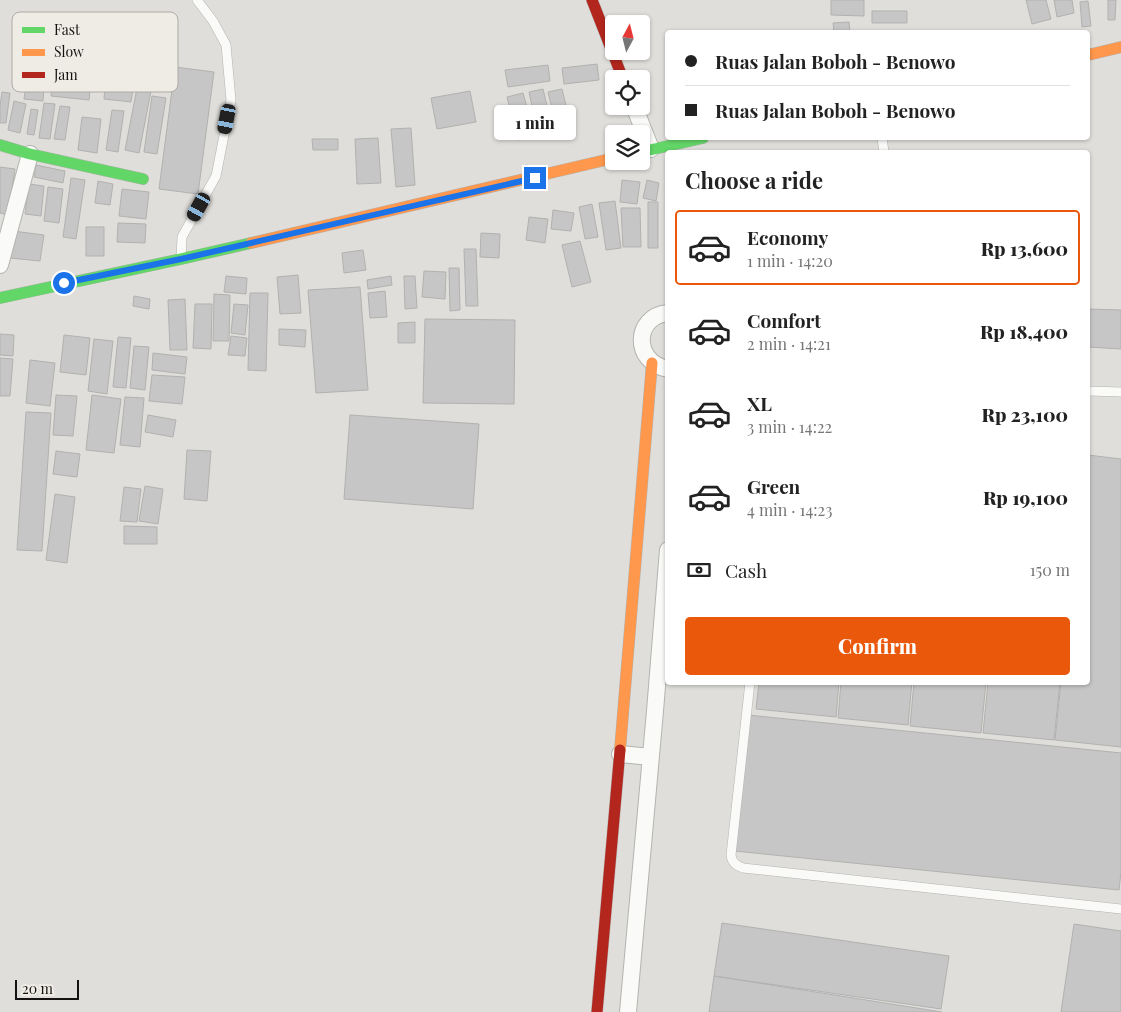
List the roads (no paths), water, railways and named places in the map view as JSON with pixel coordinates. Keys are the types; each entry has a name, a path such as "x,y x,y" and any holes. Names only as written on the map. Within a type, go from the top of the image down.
{"street":[{"path":"592,0 619,70"},
{"path":"1090,55 1121,48"},
{"path":"650,150 673,148 697,140"},
{"path":"0,145 30,154 143,180"},
{"path":"0,265 30,154"},
{"path":"0,298 181,259 605,160"},
{"path":"597,1012 620,754 660,366 645,356 642,346 642,335 646,326 653,318 665,313"},
{"path":"628,1012 665,584"},
{"path":"620,754 650,757"}],"lane":[{"path":"181,259 182,237 216,176 231,100 226,45 214,21 197,0"},
{"path":"1090,391 1121,392"},
{"path":"750,685 731,855 732,860 738,866 1121,910"}]}
